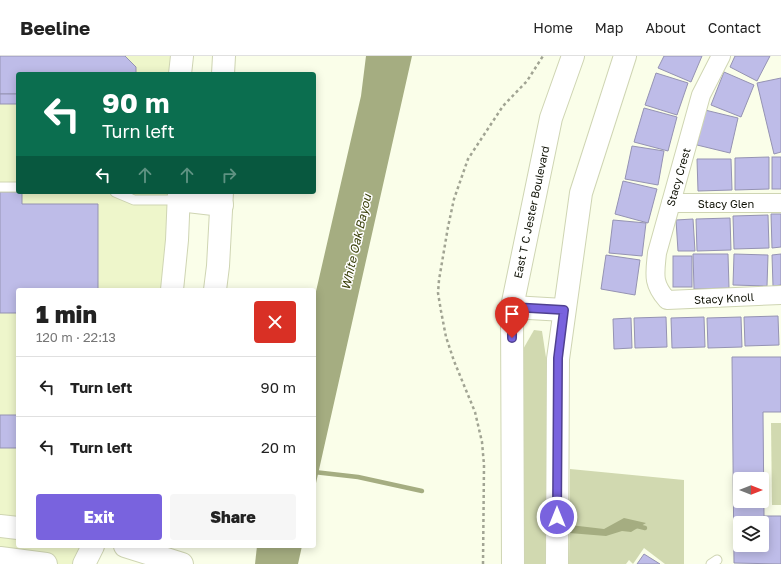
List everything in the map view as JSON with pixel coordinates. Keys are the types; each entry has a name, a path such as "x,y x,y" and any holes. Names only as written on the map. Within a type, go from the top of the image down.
{"street":[{"path":"180,72 182,56"},
{"path":"223,72 224,56"},
{"name":"East T C Jester Boulevard","path":"513,564 512,307 550,118 572,56"},
{"path":"557,564 558,358 564,310 580,193 625,56"},
{"name":"Stacy Crest","path":"668,300 659,291 654,277 657,253 701,95 721,56"},
{"path":"172,288 177,240 179,196 222,198 215,288"},
{"name":"Stacy Glen","path":"670,203 781,203"},
{"name":"Stacy Knoll","path":"668,300 781,295"},
{"path":"512,307 564,310"},
{"path":"0,526 16,528"},
{"path":"84,564 93,548"},
{"path":"134,551 182,564"},
{"path":"0,558 46,564"}],"lane":[{"path":"0,187 16,187"},
{"path":"120,194 134,200 179,196"}],"path":[{"path":"484,564 484,465 482,442 475,412 446,337 440,311 438,293 439,280 454,199 468,159 503,106 527,80 543,56"}],"shaded area":[{"path":"0,56 172,56 171,72 16,72 16,194 170,194 163,288 16,288 16,548 85,548 78,564 0,564"},
{"path":"534,330 542,331 547,364 546,564 524,564 518,358"},
{"path":"771,423 781,423 781,505 772,505"},
{"path":"570,469 684,480 684,564 665,564 644,548 633,564 629,560 626,564 569,564"}],"water":[{"name":"White Oak Bayou","path":"366,56 412,56 316,483 316,291 361,96"},
{"path":"624,518 646,523 631,532 622,531 606,536 569,533 570,525 604,529"},
{"path":"257,548 302,548 298,564 255,564"}],"building":[{"path":"0,56 125,56 136,67 136,72 16,72 16,94 0,94"},
{"path":"664,56 702,56 691,82 658,68"},
{"path":"735,56 770,56 757,81 730,67"},
{"path":"724,72 754,85 741,117 711,105"},
{"path":"656,73 688,83 677,115 645,105"},
{"path":"781,78 781,152 774,154 757,83"},
{"path":"0,94 16,94 16,104 0,104"},
{"path":"644,108 677,117 668,151 634,142"},
{"path":"705,110 738,118 730,153 697,145"},
{"path":"632,146 664,151 658,185 625,179"},
{"path":"769,157 769,189 735,190 735,158"},
{"path":"772,157 781,157 781,189 772,189"},
{"path":"697,159 731,159 732,190 698,191"},
{"path":"623,181 657,189 648,223 615,214"},
{"path":"0,192 16,192 16,194 22,194 22,204 98,204 98,288 16,288 16,313 0,313"},
{"path":"771,214 781,214 781,247 772,248"},
{"path":"768,215 769,248 734,249 733,216"},
{"path":"730,218 731,250 697,251 696,219"},
{"path":"693,219 695,251 678,251 676,220"},
{"path":"613,220 646,223 642,256 609,253"},
{"path":"693,254 728,254 729,288 694,289"},
{"path":"734,254 768,255 767,286 733,285"},
{"path":"781,254 781,285 773,286 772,255"},
{"path":"606,255 640,260 635,295 601,289"},
{"path":"673,256 692,256 692,287 673,287"},
{"path":"778,316 779,345 745,346 744,317"},
{"path":"666,317 667,347 635,348 634,318"},
{"path":"704,317 705,347 672,348 671,318"},
{"path":"741,317 742,347 708,348 707,318"},
{"path":"631,318 632,348 614,349 613,319"},
{"path":"732,357 781,357 781,412 763,412 764,472 733,472"},
{"path":"0,415 16,415 16,448 0,448"},
{"path":"733,508 764,508 764,516 734,516"},
{"path":"769,516 781,516 781,564 734,563 734,552 769,552"},
{"path":"644,554 660,564 637,564"}],"waterway":[{"path":"316,472 358,477 422,491"},
{"path":"633,525 645,528"}],"route":[{"path":"512,338 512,307 564,310 558,358 557,517"}]}
